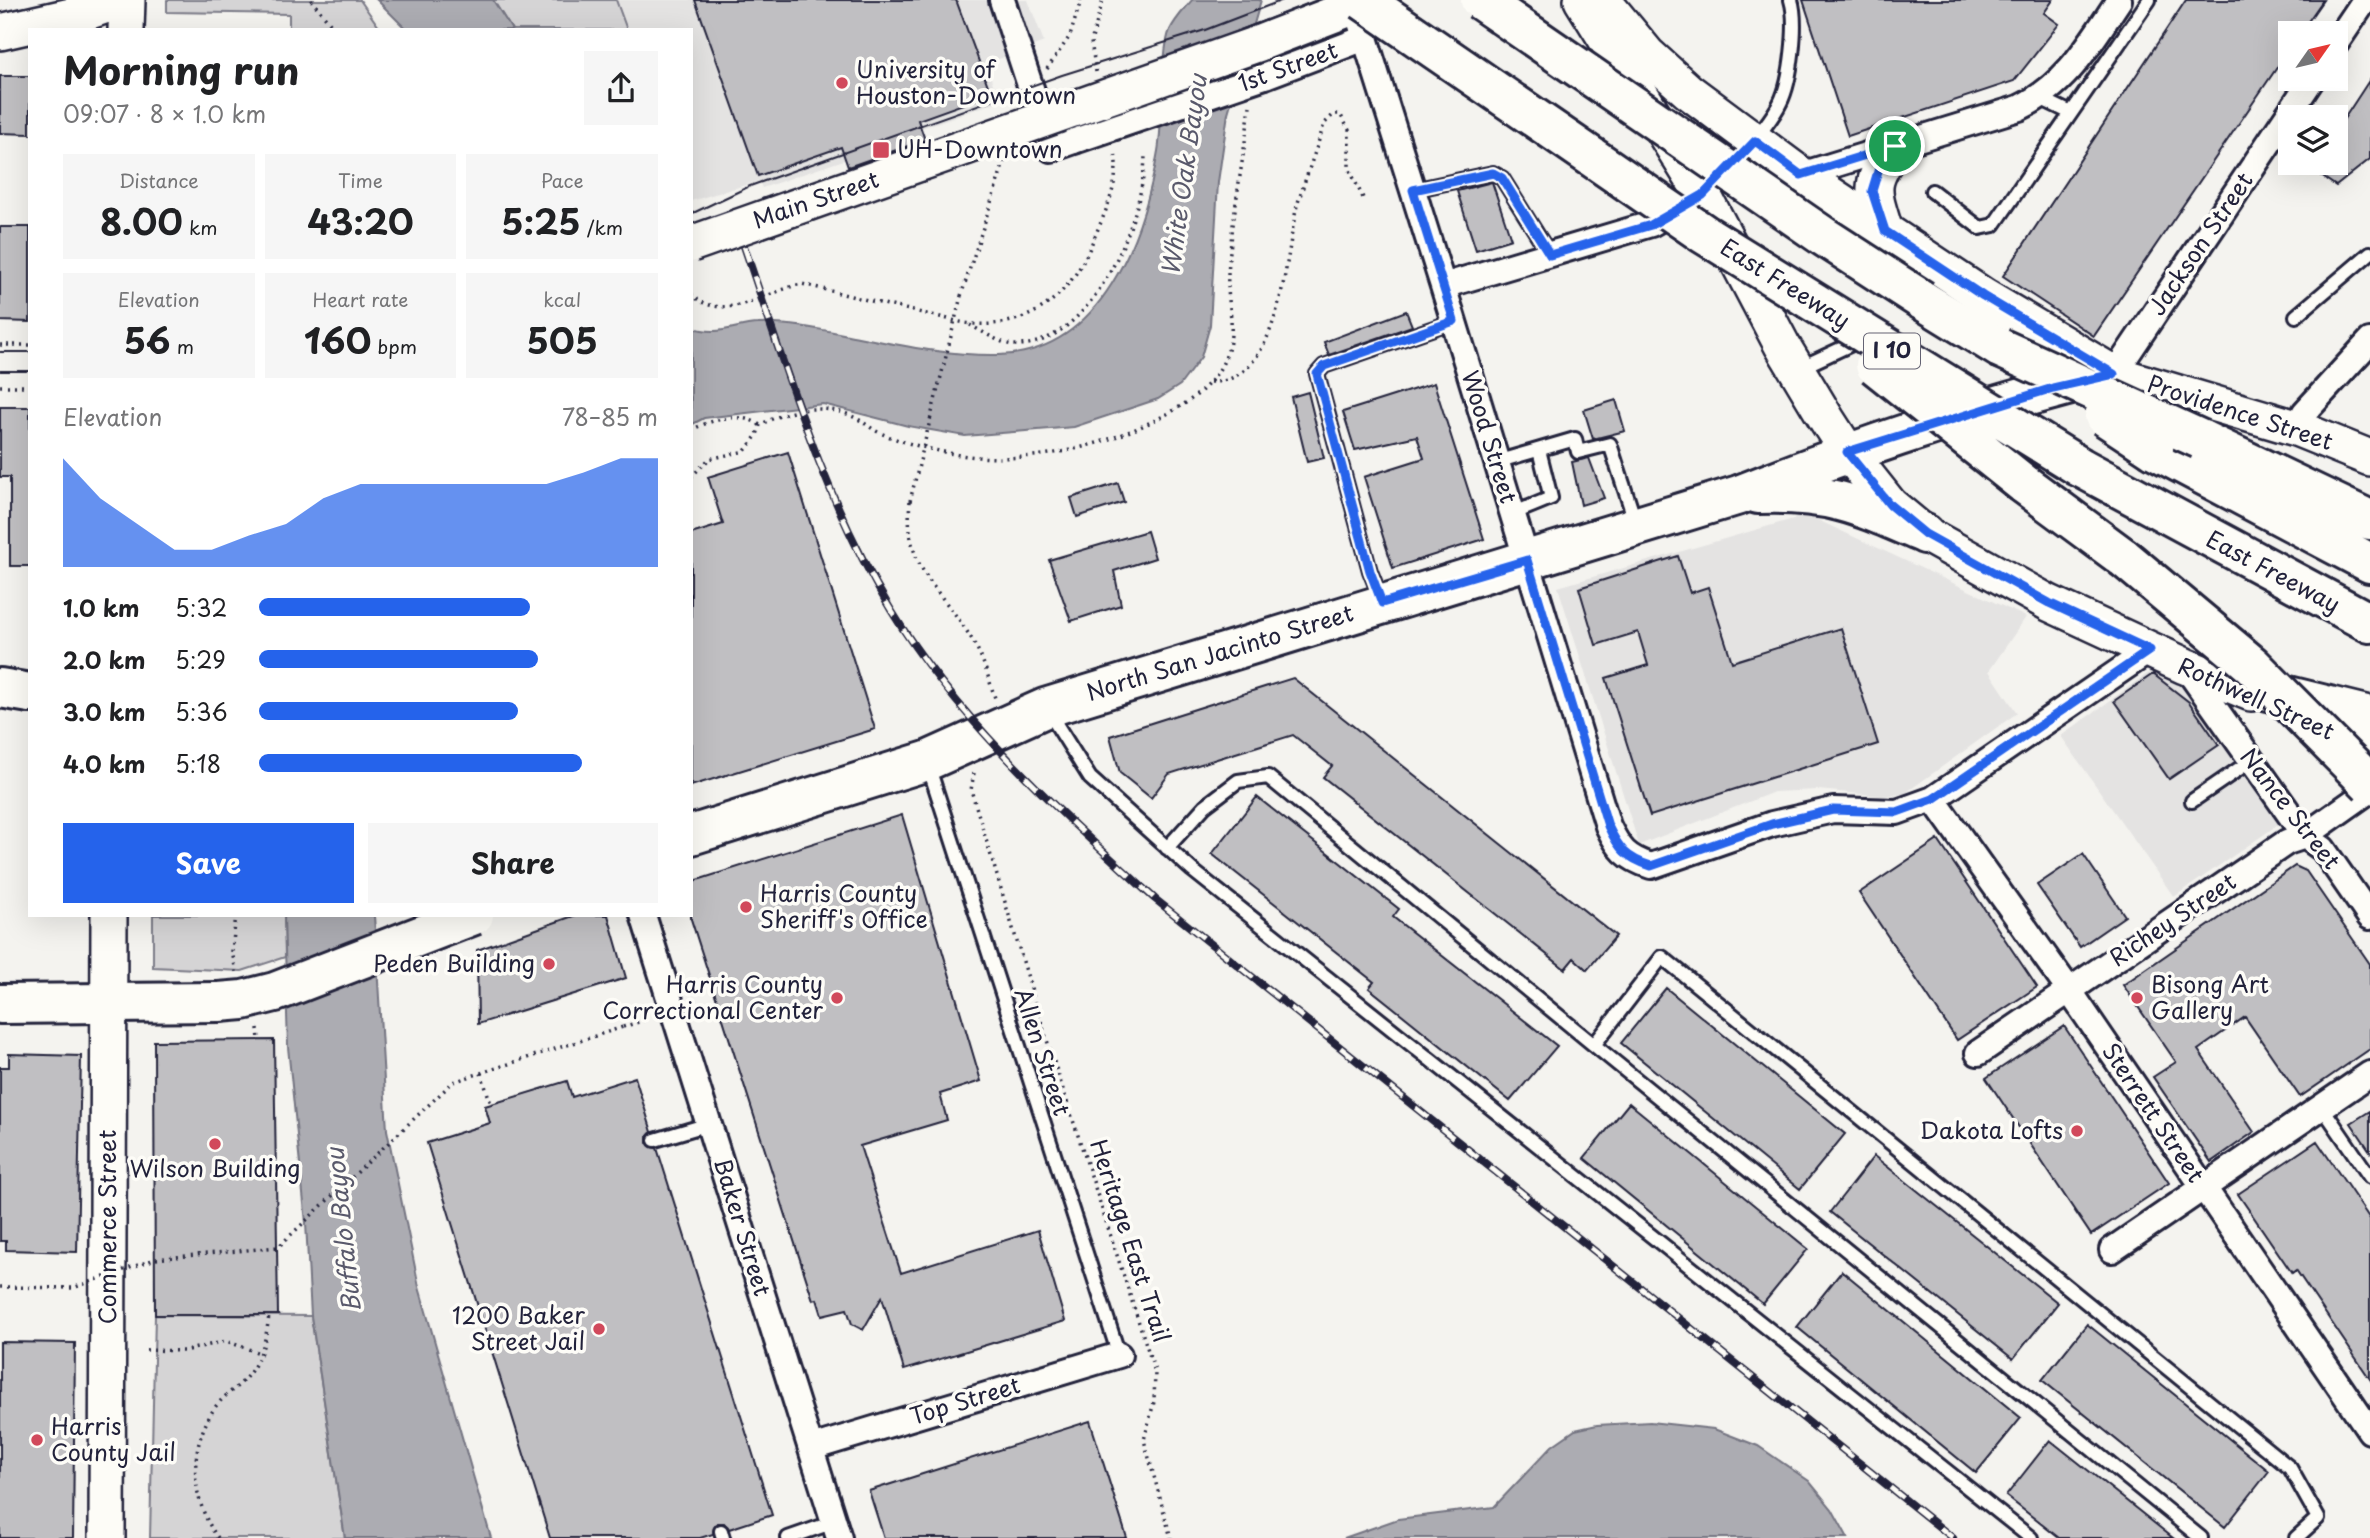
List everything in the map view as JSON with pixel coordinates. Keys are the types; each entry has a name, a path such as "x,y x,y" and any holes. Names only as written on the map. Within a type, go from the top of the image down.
{"main road":[{"path":"0,32 73,16 121,0"},
{"path":"126,28 127,0"},
{"name":"I 10","path":"1480,0 1823,236 2154,449 2370,563"},
{"name":"Providence Street","path":"1601,3 1647,54 1688,90 1801,175 1983,296 2114,374 2296,428 2370,458"},
{"name":"Rothwell Street","path":"1601,3 1796,369 1847,452 1890,505 1925,534 2049,603 2185,666 2224,680 2370,751"},
{"name":"Main Street","path":"693,242 1261,60 1363,11"},
{"name":"East Freeway","path":"1363,11 1704,234 2080,467 2370,623"},
{"path":"1885,231 1872,191 1879,168 1895,146"},
{"path":"1704,234 2024,484 2124,558 2252,665 2370,784"},
{"path":"2000,348 2370,520"},
{"path":"1782,486 1847,452 2053,388 2114,374"},
{"path":"1782,486 1798,492 1846,501 1925,534"},
{"name":"North San Jacinto Street","path":"693,834 927,761 1045,708 1739,495 1782,486"},
{"path":"2224,680 2370,716"},
{"path":"0,688 28,693"},
{"name":"Commerce Street","path":"107,1538 109,917"},
{"path":"0,1004 243,1000 275,992 469,917"}],"street":[{"name":"1st Street","path":"1002,0 1063,145 1261,60"},
{"path":"1801,175 2019,108 2040,98 2074,67 2119,0"},
{"path":"2348,25 2365,0"},
{"name":"Wood Street","path":"1363,11 1413,190 1608,826 1619,851 1633,860 1651,866 1772,824 1833,810 1897,812 1933,799"},
{"name":"Jackson Street","path":"2114,374 2304,91"},
{"path":"1443,286 1651,225 1703,195 1755,141"},
{"path":"2296,428 2305,412 2370,341"},
{"path":"1933,799 2150,650"},
{"name":"Nance Street","path":"2185,666 2305,836 2323,849 2370,917"},
{"name":"Richey Street","path":"1978,1053 2287,842 2305,836 2370,790"},
{"name":"Sterrett Street","path":"1933,799 2069,990 2370,1431"},
{"name":"Baker Street","path":"644,917 837,1530"},
{"path":"2112,1250 2370,1074"},
{"name":"Top Street","path":"811,1448 1119,1355"}],"lane":[{"path":"1755,141 1781,103 1785,89 1797,26 1791,0"},
{"path":"1932,191 1980,228 1994,225 2149,0"},
{"path":"2040,98 2071,113"},
{"path":"1413,190 1493,173 1502,178 1550,255"},
{"path":"2296,316 2370,253"},
{"path":"1382,603 1370,571 1317,374 1324,366 1454,321"},
{"path":"1796,369 1860,340"},
{"path":"1496,462 1575,439 1578,452 1610,444 1637,527"},
{"path":"1512,514 1551,498 1539,450"},
{"path":"1045,708 1090,778 1167,848 2031,1538"},
{"path":"2192,801 2252,760"},
{"name":"Allen Street","path":"927,761 1119,1355"},
{"path":"1167,848 1205,806 1238,781 1268,777 2200,1538"},
{"path":"1594,1045 1662,957 2290,1468 2318,1518 2297,1538"},
{"path":"2322,1107 2370,1177"},
{"path":"655,1140 709,1124"},
{"path":"788,1538 837,1530"}],"path":[{"path":"311,0 334,28"},
{"path":"1049,66 1069,36 1081,0"},
{"path":"1096,72 1091,42 1103,0"},
{"path":"693,475 709,459 745,451 757,435 760,425 787,411 827,409 855,417 879,432 944,452 992,459 1033,457 1091,445 1137,429 1178,409 1218,374 1233,334 1228,277 1250,104"},
{"path":"1210,382 1224,382 1244,369 1260,349 1278,310 1297,207 1324,124 1334,114 1340,114 1345,120 1349,168 1363,198"},
{"path":"693,295 715,307 733,308 782,288 802,284 965,322 1010,323 1051,302 1071,285 1085,260 1114,191 1117,173 1112,140"},
{"path":"965,322 1013,346 1037,340 1066,326 1088,305 1116,262 1135,218 1145,175 1145,154"},
{"path":"994,187 961,296 910,501 908,524 916,560 975,644 995,698"},
{"path":"0,345 28,345"},
{"path":"0,386 28,386"},
{"path":"693,429 717,420 741,418 760,425"},
{"name":"Heritage East Trail","path":"979,766 974,772 971,790 1045,1034 1155,1372 1154,1402 1144,1440 1171,1538"},
{"path":"0,1287 73,1287 155,1259 278,1247 453,1082 645,1020"},
{"path":"481,1073 491,1104"},
{"path":"218,1538 206,1518 196,1483 201,1435 217,1404 239,1384 262,1354 269,1315"},
{"path":"146,1350 184,1351 226,1341 262,1354"}],"shaded area":[{"path":"167,0 360,0 380,28 289,28 289,14 167,12"},
{"path":"493,0 616,0 626,28 511,28"},
{"name":"University of Houston-Downtown","path":"616,0 1028,0 1044,42 986,64 999,101 910,132 911,137 762,188 759,181 693,200 693,28 626,28"},
{"path":"1807,515 2026,617 1989,671 2017,713 1904,794 1882,796 1818,790 1774,792 1639,845 1558,587"},
{"path":"2155,668 2184,688 2279,824 2174,897 2061,736"},
{"path":"153,917 284,917 285,957 242,971 153,967"},
{"path":"155,1315 311,1316 345,1538 150,1538"}],"water":[{"path":"377,0 493,0 511,28 405,28"},
{"name":"White Oak Bayou","path":"1192,0 1261,0 1228,113 1218,182 1210,325 1201,357 1180,385 1158,399 1074,427 965,436 908,426 823,404 704,418 693,424 693,328 710,331 758,324 792,325 923,349 980,355 1035,349 1065,334 1091,312 1112,284 1129,252 1142,218 1158,151 1167,39 1175,22"},
{"name":"Buffalo Bayou","path":"284,917 374,917 387,1130 419,1287 491,1538 345,1538 311,1316 306,1223 288,1047"},
{"path":"1650,1422 1714,1429 1758,1446 1809,1481 1832,1509 1848,1538 1344,1538 1398,1519 1494,1507 1552,1446 1575,1430 1597,1425"}],"building":[{"name":"University of Houston-Downtown","path":"695,0 956,0 991,94 918,120 925,140 848,167 841,147 758,176"},
{"path":"1803,0 2053,0 2044,13 2059,24 2014,81 1848,136"},
{"path":"2186,0 2323,0 2308,21 2278,21 2278,66 2094,336 2003,276"},
{"path":"0,76 28,76 28,134 0,133"},
{"path":"2370,79 2370,159 2336,186 2320,175 2348,175 2348,113"},
{"path":"1492,182 1511,239 1476,250 1457,191"},
{"path":"0,227 28,227 28,322 0,321"},
{"path":"1406,311 1412,326 1329,355 1324,342"},
{"path":"1434,383 1484,539 1393,568 1364,477 1424,458 1417,436 1355,450 1343,412"},
{"path":"1308,392 1324,458 1307,462 1291,397"},
{"path":"1616,400 1625,431 1593,439 1584,410"},
{"path":"0,407 28,407 28,566 10,566 10,477 0,477"},
{"path":"788,452 875,729 693,785 693,533 723,524 708,477"},
{"path":"1589,458 1604,498 1581,505 1572,462"},
{"path":"1118,483 1124,502 1077,517 1071,498"},
{"path":"1147,531 1155,558 1114,571 1121,605 1071,621 1049,560"},
{"path":"1678,556 1690,593 1708,587 1732,662 1841,628 1878,744 1650,816 1606,678 1648,665 1638,632 1596,645 1579,588"},
{"path":"2153,674 2189,702 2219,745 2169,779 2114,701"},
{"path":"1293,678 1616,936 1587,970 1574,958 1565,969 1323,777 1332,766 1293,735 1169,774 1151,798 1120,773 1110,736"},
{"path":"1257,797 1399,909 1393,917 1557,1046 1510,1101 1369,988 1374,982 1212,854"},
{"name":"Harris County Correctional Center","path":"902,815 981,1081 940,1094 947,1120 860,1146 901,1273 1038,1230 1065,1321 904,1370 882,1297 863,1330 852,1324 847,1309 822,1315 817,1299 813,1300 691,919 693,881"},
{"path":"1938,840 2037,987 1957,1040 1859,893"},
{"path":"2083,854 2125,916 2080,947 2037,885"},
{"path":"2295,866 2306,871 2370,964 2370,1049 2300,1097 2245,1017 2198,1050 2254,1132 2211,1162 2153,1077 2176,1062 2123,985"},
{"name":"Peden Building","path":"570,917 609,917 626,978 478,1024 477,950"},
{"path":"1666,988 1845,1134 1800,1189 1621,1043"},
{"name":"Dakota Lofts","path":"2064,1026 2169,1183 2091,1235 1986,1078"},
{"name":"Wilson Building","path":"274,1040 278,1315 155,1315 154,1041"},
{"path":"9,1054 81,1056 77,1252 6,1250 6,1241 0,1241 0,1067 9,1067"},
{"name":"1200 Baker Street Jail","path":"635,1077 652,1132 647,1137 647,1143 657,1148 772,1515 729,1529 724,1523 718,1523 713,1534 700,1538 550,1538 427,1143 490,1123 485,1106 567,1081 572,1097"},
{"path":"1629,1103 1808,1249 1763,1304 1584,1158"},
{"path":"2370,1111 2370,1151 2351,1123"},
{"path":"2317,1141 2370,1219 2370,1379 2296,1270 2292,1273 2238,1194"},
{"path":"1874,1156 2058,1303 2013,1359 1830,1212"},
{"path":"1842,1271 2021,1418 1976,1473 1797,1327"},
{"path":"2087,1324 2269,1471 2225,1527 2042,1380"},
{"name":"Harris County Jail","path":"0,1342 75,1343 73,1538 0,1538"},
{"path":"1090,1421 1127,1538 884,1538 869,1491"},
{"path":"2050,1440 2173,1538 2059,1538 2006,1496"}],"tram line":[{"path":"693,213 750,186 1062,75 1205,30 1283,0"},
{"path":"693,226 1207,43 1317,0"},
{"path":"0,352 28,352"},
{"path":"0,371 28,371"}],"railway":[{"path":"744,246 808,432 845,523 867,567 918,651 947,690 1012,764 1155,899 1953,1538"}],"place":[{"name":"University of Houston-Downtown","path":"842,83"},
{"name":"UH-Downtown","path":"881,150"},
{"name":"Harris County Sheriff's Office","path":"746,907"},
{"name":"Peden Building","path":"549,964"},
{"name":"Harris County Correctional Center","path":"837,998"},
{"name":"Bisong Art Gallery","path":"2137,998"},
{"name":"Dakota Lofts","path":"2077,1131"},
{"name":"Wilson Building","path":"215,1144"},
{"name":"1200 Baker Street Jail","path":"599,1329"},
{"name":"Harris County Jail","path":"37,1440"}],"route":[{"path":"1755,141 1801,175 1895,146 1879,168 1872,191 1885,231 1983,296 2114,374 2053,388 1847,452 1890,505 1925,534 2049,603 2150,650 1933,799 1897,812 1833,810 1772,824 1651,866 1633,860 1619,851 1608,826 1527,560 1382,603 1370,571 1317,374 1324,366 1454,321 1413,190 1493,173 1502,178 1550,255 1651,225 1703,195 1755,141"}]}
